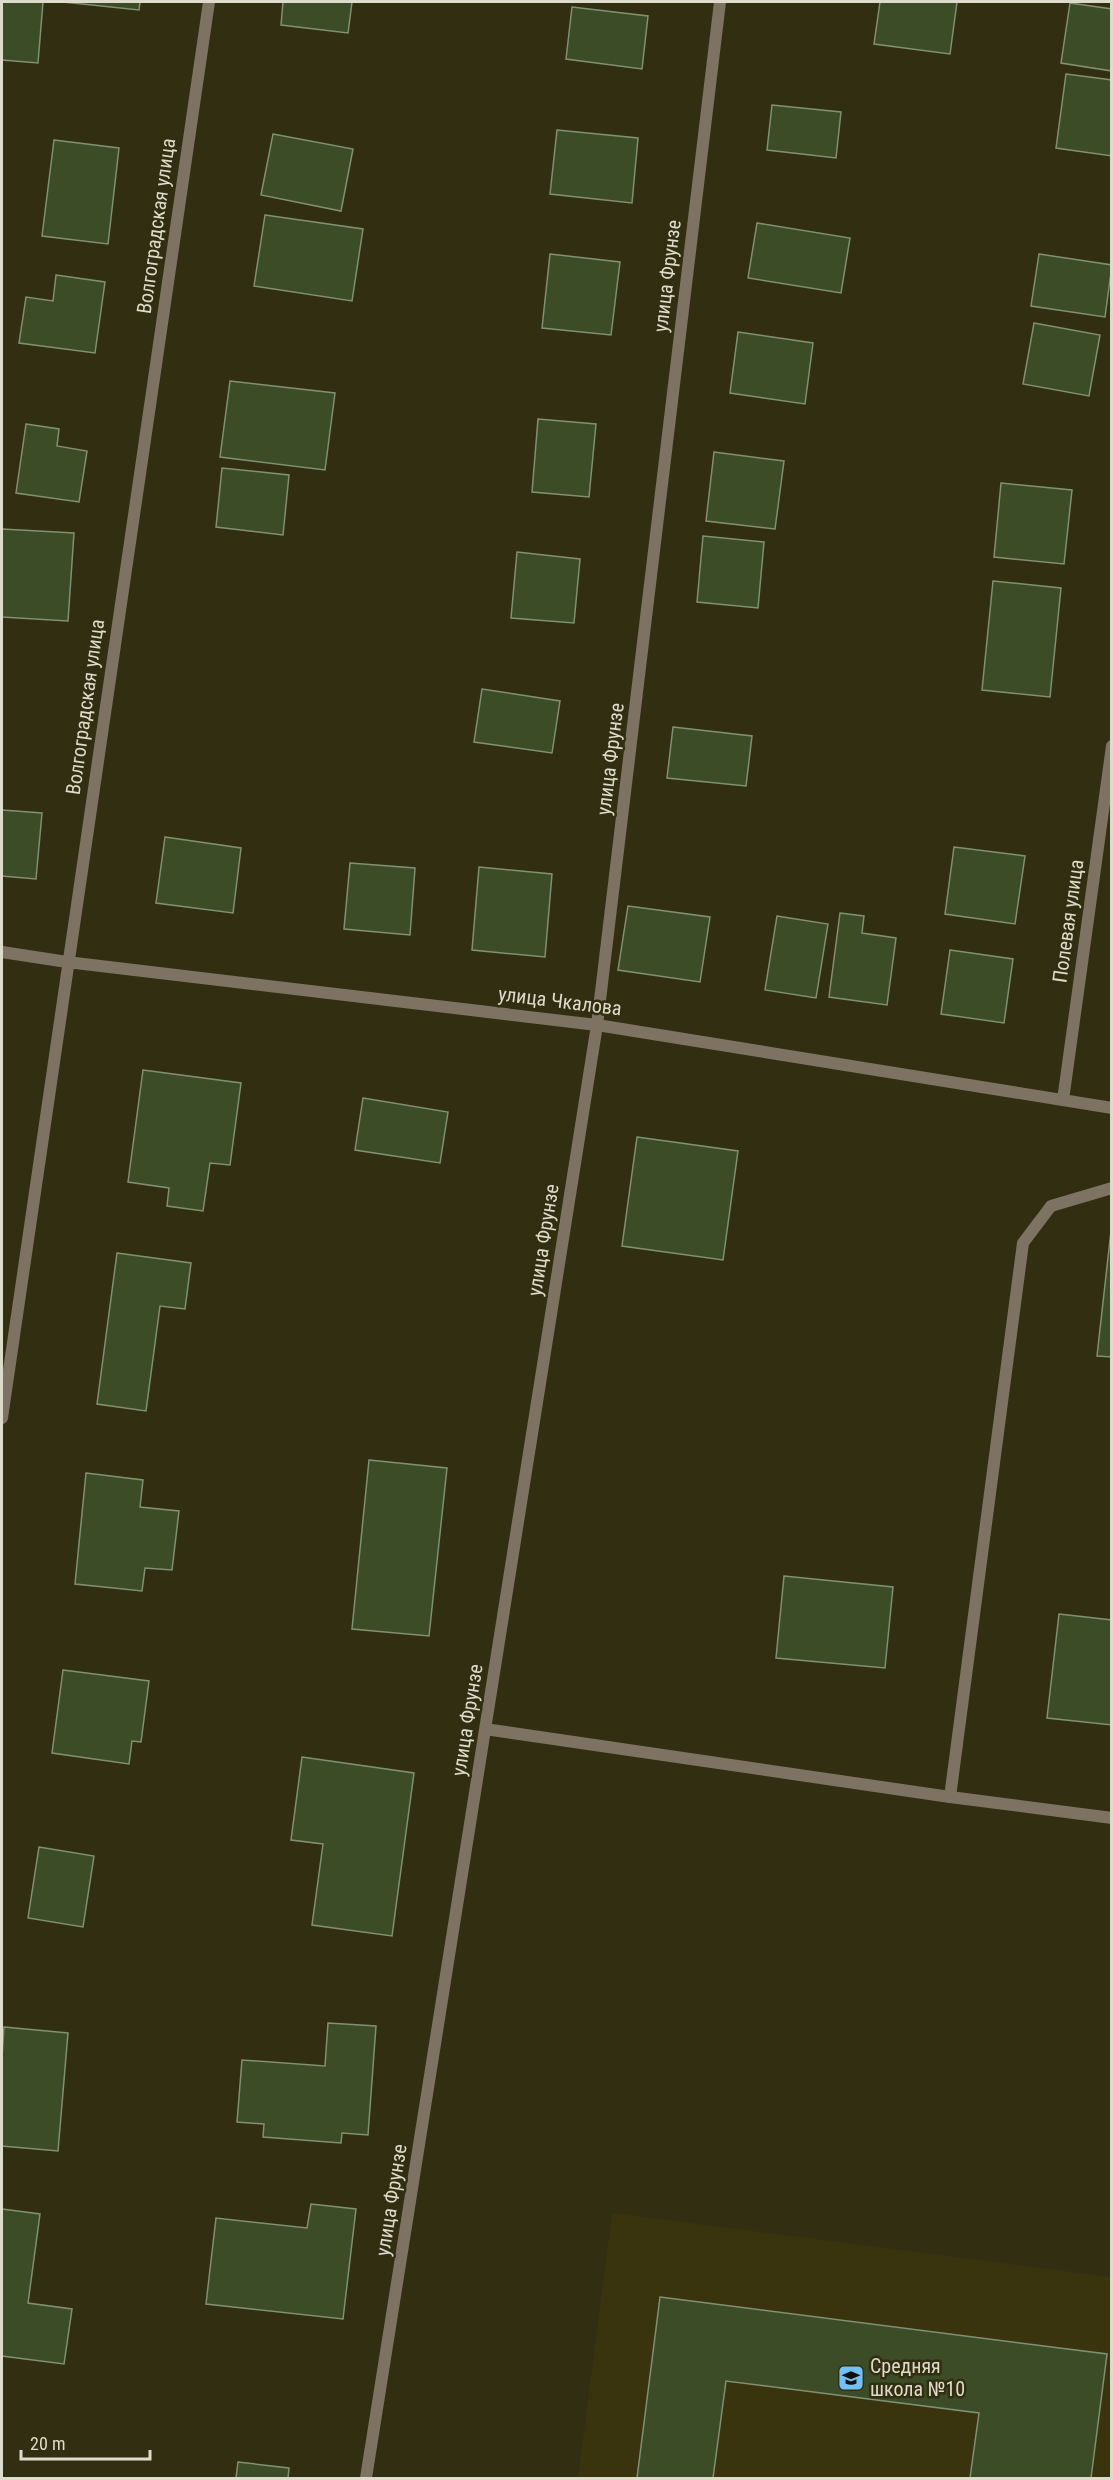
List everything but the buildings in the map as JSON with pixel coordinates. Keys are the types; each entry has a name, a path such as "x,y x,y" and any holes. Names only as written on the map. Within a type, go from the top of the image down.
{"street":[{"name":"Волгоградская улица","path":"2,1418 209,2"},
{"name":"улица Фрунзе","path":"366,2478 597,1025 720,2"},
{"name":"Полевая улица","path":"1063,1100 1112,746"},
{"name":"улица Чкалова","path":"2,952 67,962 597,1025 1112,1108"},
{"path":"950,1797 1023,1243 1051,1206 1112,1188"},
{"path":"485,1729 950,1797 1112,1818"}],"shaded area":[{"name":"Средняя школа №10","path":"612,2213 1111,2277 1111,2478 578,2478"}],"place":[{"name":"Средняя школа №10","path":"851,2378"}]}
